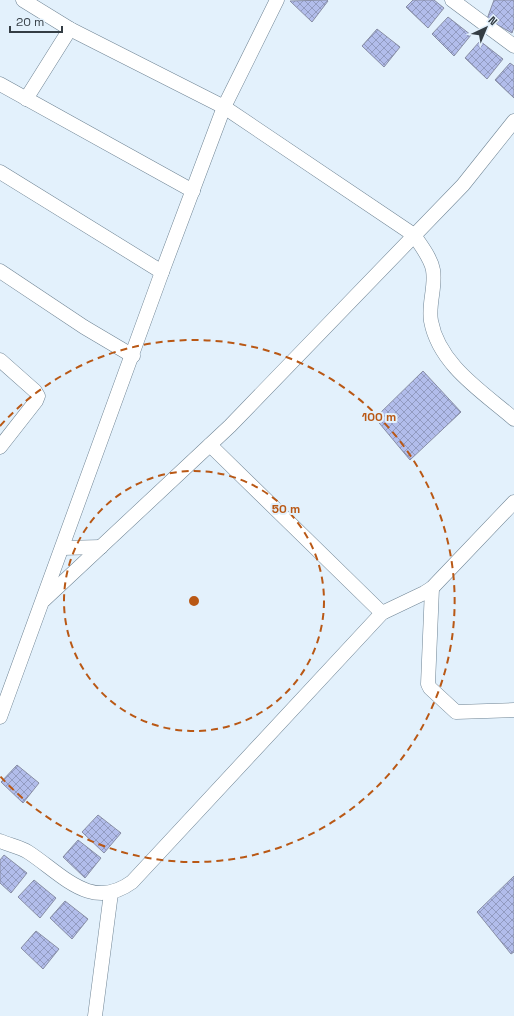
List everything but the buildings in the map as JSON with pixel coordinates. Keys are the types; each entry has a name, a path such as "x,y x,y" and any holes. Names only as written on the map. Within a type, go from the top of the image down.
{"street":[{"path":"23,0 70,29 224,107 414,235 431,262 434,270 430,308 431,322 435,336 444,354 457,369 514,418"},
{"path":"0,717 133,356 162,272 224,107 277,0"},
{"path":"452,0 514,46"},
{"path":"26,99 70,29"},
{"path":"0,84 193,191"},
{"path":"41,603 210,445 463,185 514,121"},
{"path":"0,172 162,272"},
{"path":"0,271 84,328 133,356"},
{"path":"0,360 35,391 38,396 36,401 0,447"},
{"path":"210,445 382,613"},
{"path":"0,841 28,852 64,880 81,889 100,894 122,890 132,882 382,613 424,594 432,588 514,502"},
{"path":"62,548 101,547"},
{"path":"432,588 428,684 430,688 456,712 514,710"},
{"path":"95,1016 112,893"}]}
